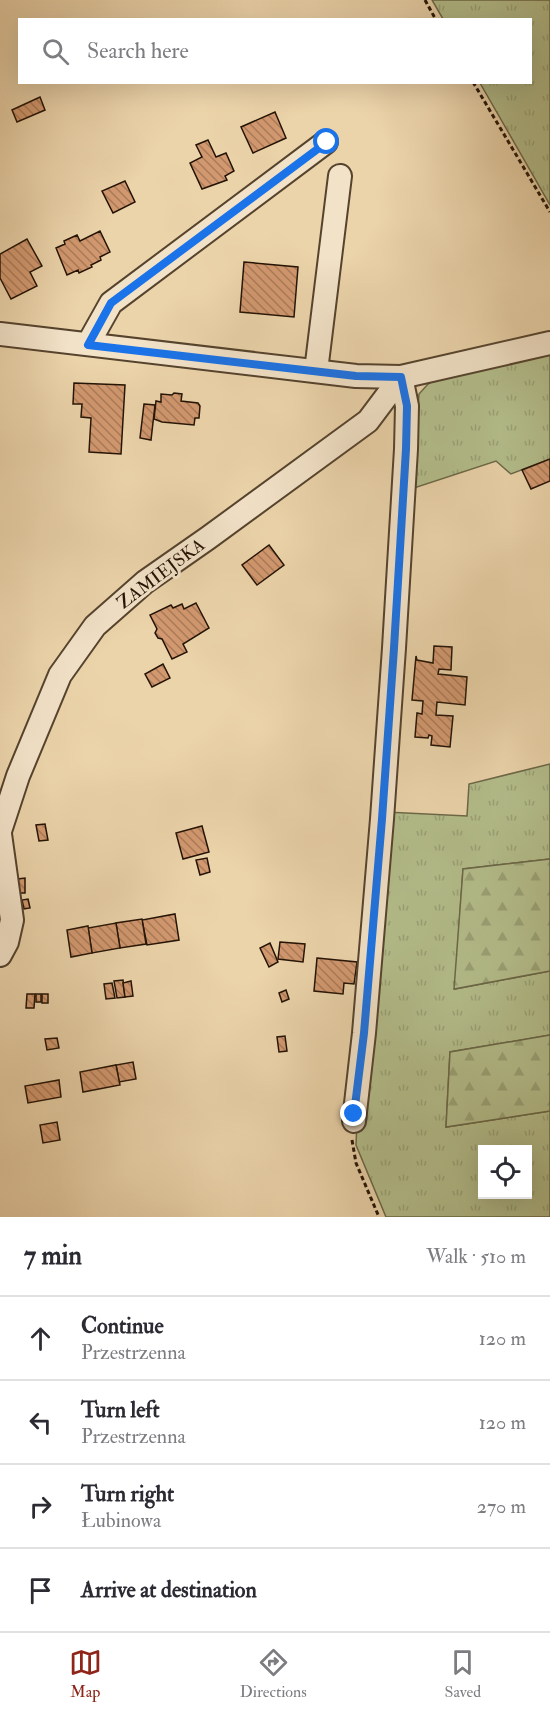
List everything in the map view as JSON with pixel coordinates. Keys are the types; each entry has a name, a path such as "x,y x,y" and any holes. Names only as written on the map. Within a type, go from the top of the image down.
{"street":[{"path":"88,345 111,303 327,142"},
{"path":"316,371 340,176"},
{"path":"0,334 356,376 401,377 550,343"},
{"path":"354,1121 364,1033 382,819 406,449 407,406 401,377"},
{"name":"ZAMIEJSKA","path":"0,955 7,942 12,920 0,833 18,776 60,675 95,626 145,582 368,421 401,377"}],"path":[{"path":"425,0 435,18"},
{"path":"474,84 550,212"},
{"path":"354,1121 353,1149 363,1181 379,1217"}],"green space":[{"path":"432,0 550,0 550,205 481,84 532,84 532,18 442,18"},
{"path":"550,348 550,459 511,474 496,461 411,489 419,394 428,384 439,377"},
{"path":"550,764 550,859 463,869 455,989 550,971 550,1035 450,1052 446,1127 550,1111 550,1217 386,1217 356,1145 386,812 467,816 469,784"},
{"path":"550,859 550,971 454,989 463,869"},
{"path":"550,1035 550,1111 446,1127 450,1052"}],"building":[{"path":"40,97 45,110 17,122 12,110"},
{"path":"275,112 286,138 253,153 241,127"},
{"path":"208,140 216,157 226,153 234,171 225,176 227,180 202,189 190,163 202,157 196,145"},
{"path":"125,181 135,202 113,213 102,191"},
{"path":"100,231 110,252 100,257 101,260 91,265 92,267 67,275 56,248 77,235 80,241"},
{"path":"27,239 42,266 30,272 37,286 11,299 0,278 0,254"},
{"path":"244,262 298,267 294,317 240,312"},
{"path":"74,383 125,385 121,454 89,452 91,418 81,417 82,404 73,404"},
{"path":"161,394 172,395 182,394 181,401 198,403 200,406 199,418 195,418 194,425 154,419 156,401 161,402"},
{"path":"144,404 155,405 151,440 140,438"},
{"path":"550,459 550,481 531,489 522,470"},
{"path":"269,545 284,565 257,585 242,565"},
{"path":"196,603 209,628 183,644 187,652 172,659 162,639 158,638 155,633 157,629 150,615 171,605 173,608 182,604 184,609"},
{"path":"434,646 452,647 451,670 439,669 438,674 467,677 465,705 437,702 436,715 453,716 450,747 431,745 432,736 429,735 428,738 415,737 417,713 422,714 423,701 412,700 416,656 417,660 433,663"},
{"path":"163,664 170,678 152,687 145,674"},
{"path":"45,824 48,840 39,841 36,825"},
{"path":"202,826 209,852 183,859 176,833"},
{"path":"207,858 210,872 200,875 196,860"},
{"path":"25,878 25,893 18,893 18,879"},
{"path":"28,899 30,908 24,909 22,900"},
{"path":"175,914 179,940 147,945 142,920"},
{"path":"142,919 146,944 120,948 116,923"},
{"path":"116,923 120,948 92,953 88,928"},
{"path":"88,926 92,953 71,957 67,930"},
{"path":"280,942 305,944 303,962 278,959"},
{"path":"270,943 278,962 269,967 260,948"},
{"path":"317,958 357,962 354,984 344,983 343,994 314,991"},
{"path":"123,980 125,997 117,998 114,981"},
{"path":"131,981 133,996 125,997 123,983"},
{"path":"112,983 115,998 106,999 104,984"},
{"path":"286,990 289,999 282,1002 279,993"},
{"path":"27,994 35,994 34,1008 26,1008"},
{"path":"36,994 41,994 41,1002 36,1002"},
{"path":"42,994 48,994 48,1003 42,1003"},
{"path":"285,1036 287,1051 279,1052 277,1037"},
{"path":"57,1038 59,1048 47,1050 45,1039"},
{"path":"133,1062 136,1079 119,1082 116,1065"},
{"path":"116,1065 120,1085 83,1092 80,1072"},
{"path":"59,1080 61,1097 28,1103 25,1086"},
{"path":"57,1122 60,1140 43,1143 40,1125"}],"route":[{"path":"327,142 111,303 88,345 356,376 401,377 407,406 406,449 394,648 364,1033 354,1114"}]}
